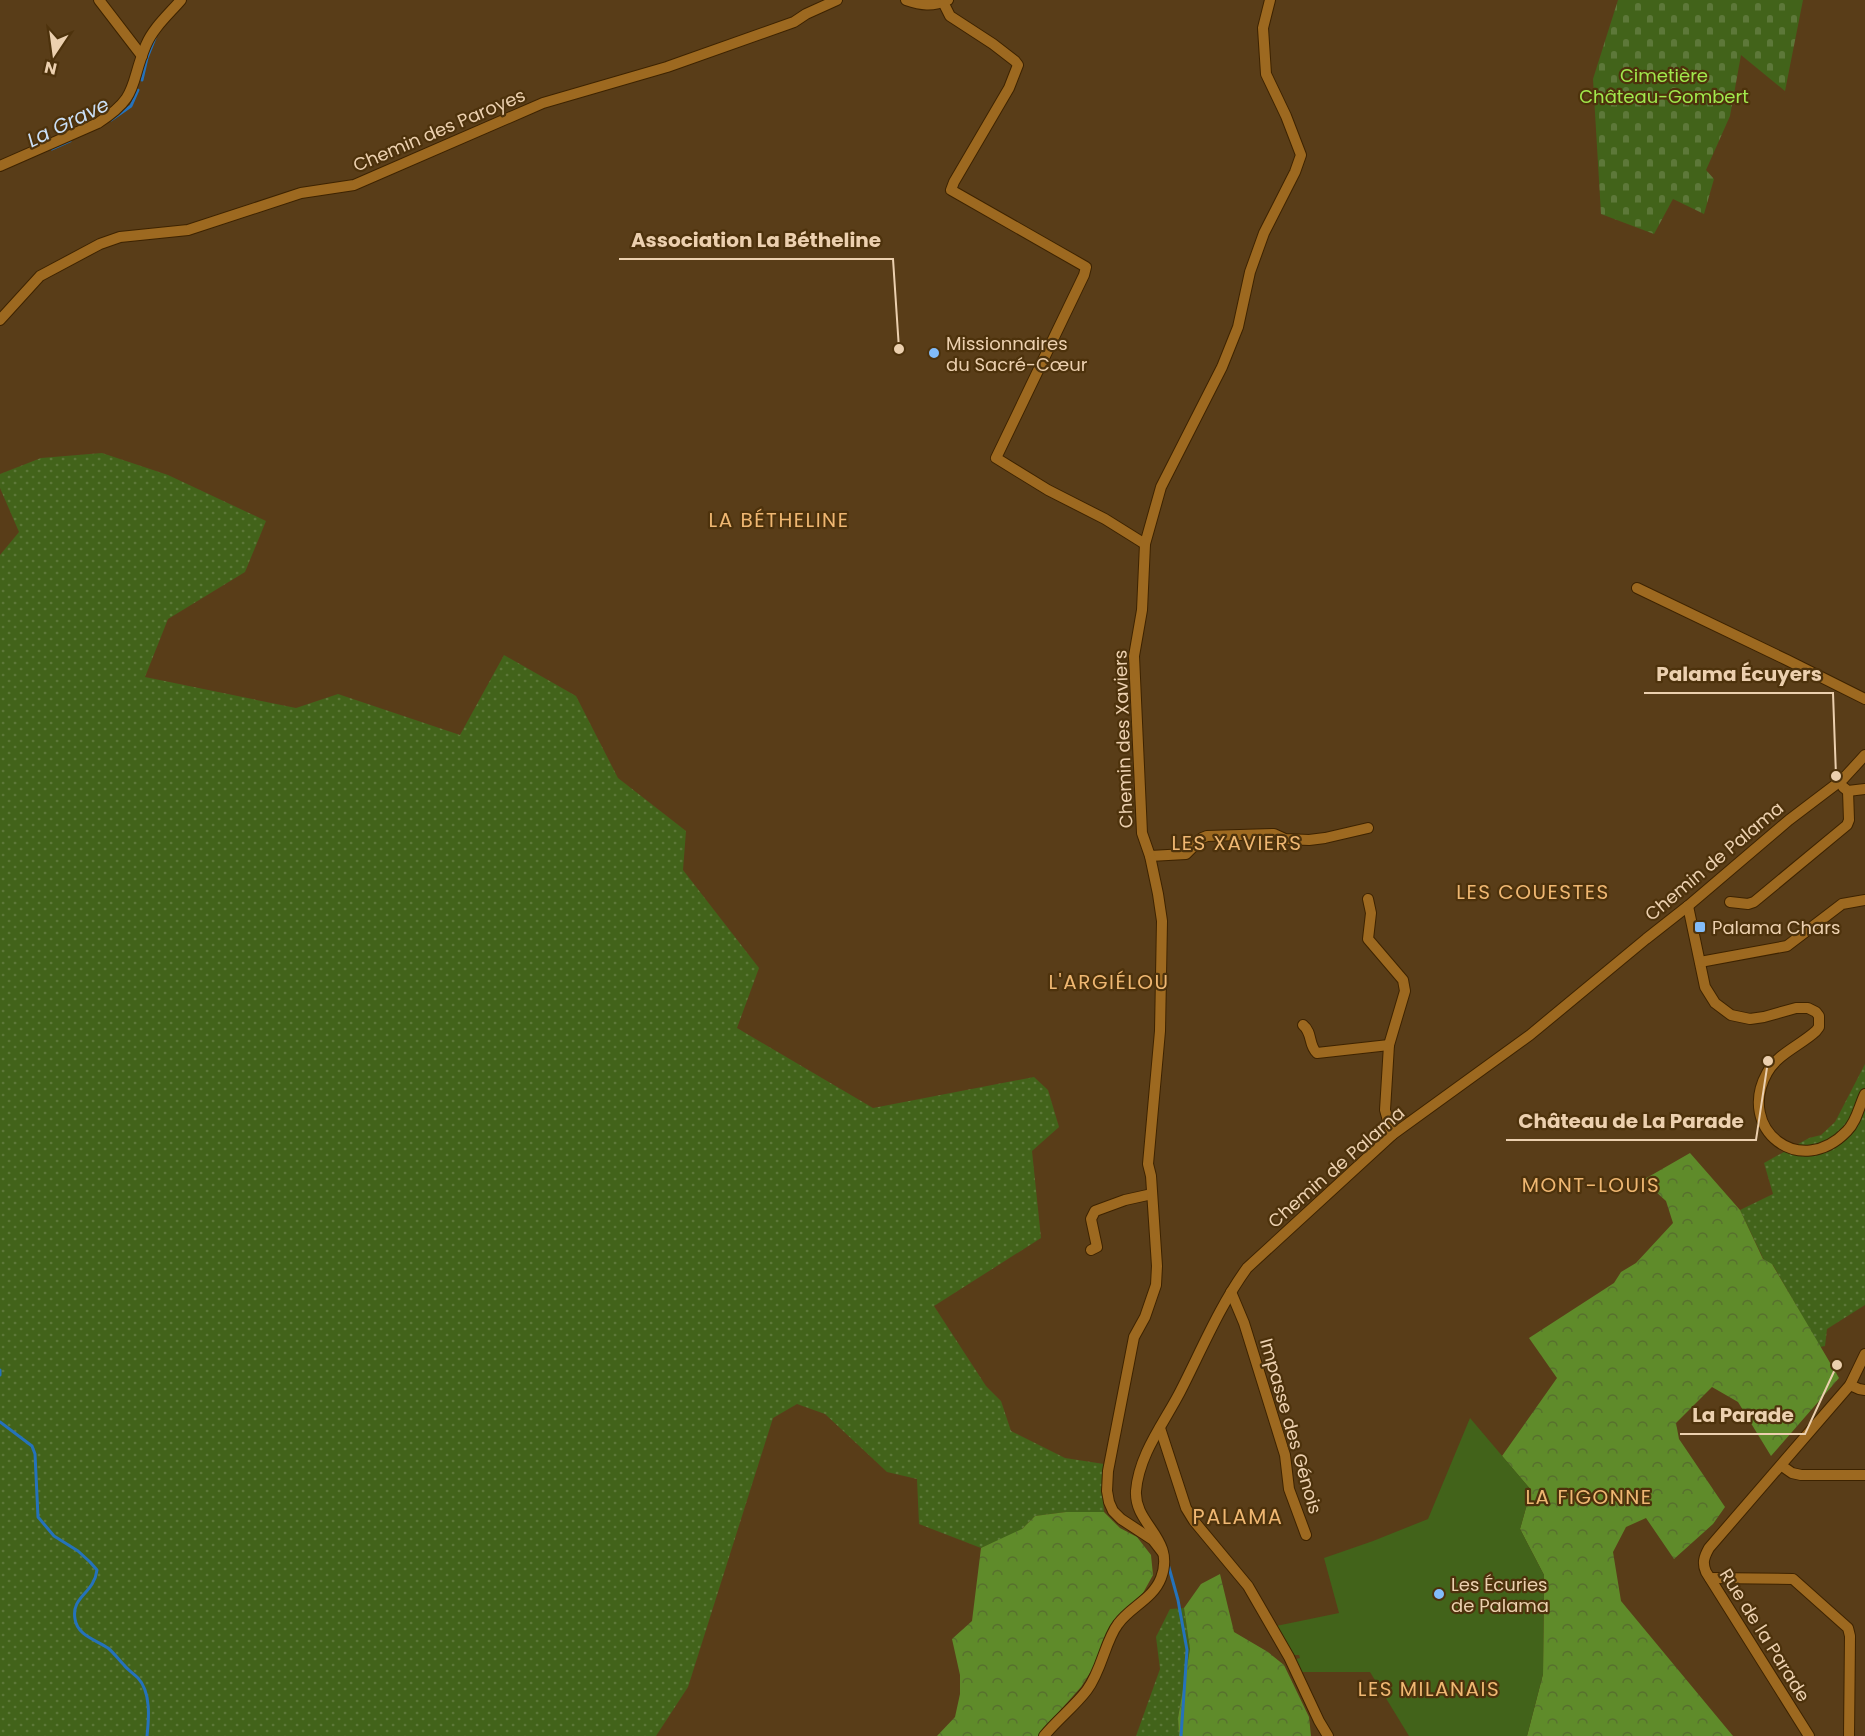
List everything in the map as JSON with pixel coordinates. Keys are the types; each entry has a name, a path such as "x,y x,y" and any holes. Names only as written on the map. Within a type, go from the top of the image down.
{"street":[{"path":"99,0 142,56"},
{"path":"0,166 112,115 129,97 147,44 181,0"},
{"name":"Chemin des Paroyes","path":"0,320 40,276 100,244 120,237 188,230 301,194 354,185 543,104 677,64 794,22 837,0"},
{"path":"906,0 930,6 945,1 950,16 993,44 1017,65 1009,88 951,190 1086,267 996,458 1047,490 1105,519 1145,544"},
{"name":"Chemin des Xaviers","path":"1163,1553 1152,1540 1120,1519 1113,1511 1107,1491 1108,1472 1134,1337 1145,1317 1156,1285 1157,1266 1148,1164 1160,1031 1162,921 1150,856 1142,833 1134,656 1142,610 1145,544 1161,487 1222,366 1238,327 1250,272 1264,233 1295,172 1301,155 1266,74 1263,28 1270,0"},
{"path":"1637,588 1865,699"},
{"name":"Chemin de Palama","path":"1163,1553 1157,1535 1144,1519 1137,1504 1136,1491 1143,1461 1231,1292 1247,1268 1392,1136 1530,1035 1789,820 1839,782 1865,755"},
{"path":"1730,902 1748,904 1754,902 1847,825 1849,820 1848,791 1839,782"},
{"path":"1848,791 1865,789"},
{"path":"1150,856 1186,854 1207,836 1274,834 1285,839 1309,840 1368,828"},
{"path":"1368,899 1371,913 1368,939 1403,980 1405,991 1389,1045 1385,1110 1392,1136"},
{"path":"1700,962 1787,946 1842,904 1865,900"},
{"path":"1688,906 1705,987 1710,999 1731,1015 1750,1019 1801,1007 1812,1009 1819,1016 1819,1027 1816,1031 1773,1063 1763,1082 1759,1094 1760,1113 1765,1126 1777,1141 1790,1149 1807,1152 1827,1146 1851,1126 1865,1094"},
{"path":"1303,1025 1309,1032 1312,1048 1317,1053 1389,1045"},
{"path":"1090,1250 1097,1247 1091,1219 1095,1211 1125,1200 1152,1194"},
{"name":"Impasse des Génois","path":"1231,1292 1244,1323 1286,1455 1289,1489 1306,1535"},
{"name":"Rue de la Parade","path":"1809,1736 1710,1578 1703,1566 1704,1557 1709,1548 1850,1385 1865,1354"},
{"path":"1850,1385 1865,1390"},
{"path":"1160,1428 1186,1508 1200,1529 1248,1586 1289,1657 1328,1736"},
{"path":"1782,1466 1792,1473 1801,1474 1865,1475"},
{"path":"1044,1736 1087,1690 1098,1671 1116,1626 1155,1589 1161,1577 1163,1553"},
{"path":"1710,1578 1793,1579 1848,1628 1850,1636 1849,1736"}],"green space":[{"name":"Cimetière Château-Gombert","path":"1618,0 1803,0 1785,91 1741,55 1730,116 1706,170 1714,179 1704,214 1673,199 1654,234 1601,214 1593,79"},
{"path":"102,453 168,475 266,521 245,572 168,619 145,677 296,708 338,694 460,735 504,655 576,696 618,778 686,831 683,870 759,968 737,1028 873,1108 1034,1077 1048,1090 1059,1127 1032,1151 1041,1238 934,1306 986,1386 1001,1401 1011,1431 1065,1458 1104,1464 1102,1484 1104,1512 1066,1512 1035,1516 1020,1531 981,1548 919,1524 917,1479 887,1472 825,1414 797,1404 773,1418 688,1687 656,1736 0,1736 0,555 19,532 0,488 0,474 41,458"},
{"path":"1865,1064 1865,1305 1827,1329 1825,1346 1820,1347 1773,1265 1765,1262 1740,1210 1773,1194 1764,1163 1809,1138 1821,1135 1835,1122"},
{"path":"1690,1153 1740,1210 1763,1259 1772,1264 1839,1378 1771,1456 1738,1402 1712,1387 1676,1423 1679,1439 1725,1507 1713,1524 1674,1559 1646,1518 1626,1527 1613,1552 1621,1601 1733,1736 1527,1736 1543,1674 1544,1575 1520,1529 1531,1490 1502,1456 1557,1378 1529,1338 1614,1283 1621,1272 1636,1263 1673,1223 1666,1201 1643,1180"},
{"name":"Les Écuries de Palama","path":"1470,1418 1531,1490 1520,1529 1544,1575 1543,1674 1527,1736 1409,1736 1370,1672 1302,1672 1296,1659 1300,1658 1299,1655 1293,1655 1276,1626 1339,1613 1324,1558 1428,1519"},
{"path":"1066,1512 1104,1512 1120,1528 1137,1537 1151,1555 1153,1575 1143,1593 1111,1624 1093,1668 1081,1687 1039,1734 1040,1736 937,1736 955,1717 960,1694 960,1675 952,1639 972,1621 981,1548 1022,1529 1035,1516"},
{"path":"1220,1574 1234,1632 1268,1652 1284,1665 1309,1717 1311,1736 1179,1736 1178,1718 1190,1649 1184,1608 1201,1584"},
{"path":"1184,1608 1190,1649 1178,1718 1179,1736 1136,1736 1160,1669 1156,1637 1170,1609"}],"waterway":[{"name":"La Grave","path":"142,80 155,38"},
{"name":"La Grave","path":"111,120 131,106 138,90"},
{"name":"La Grave","path":"52,149 70,141"},
{"path":"0,1370 0,1375"},
{"path":"0,1422 32,1446 35,1454 38,1517 54,1536 78,1551 97,1570 92,1585 76,1605 76,1625 83,1633 108,1648 142,1684 148,1706 147,1736"},
{"path":"1168,1564 1178,1600 1187,1650 1181,1736"}],"place":[{"name":"Association La Bétheline","path":"899,349"},
{"name":"Missionnaires du Sacré-Cœur","path":"934,353"},
{"name":"Palama Écuyers","path":"1836,776"},
{"name":"Palama Chars","path":"1700,927"},
{"name":"Château de La Parade","path":"1768,1061"},
{"name":"La Parade","path":"1837,1365"},
{"name":"Les Écuries de Palama","path":"1439,1594"}],"district":[{"name":"LA BÉTHELINE","path":"779,520"},
{"name":"LES XAVIERS","path":"1237,843"},
{"name":"LES COUESTES","path":"1533,892"},
{"name":"L'ARGIÉLOU","path":"1109,982"},
{"name":"MONT-LOUIS","path":"1591,1185"},
{"name":"LA FIGONNE","path":"1589,1497"},
{"name":"PALAMA","path":"1238,1516"},
{"name":"LES MILANAIS","path":"1429,1689"}]}
